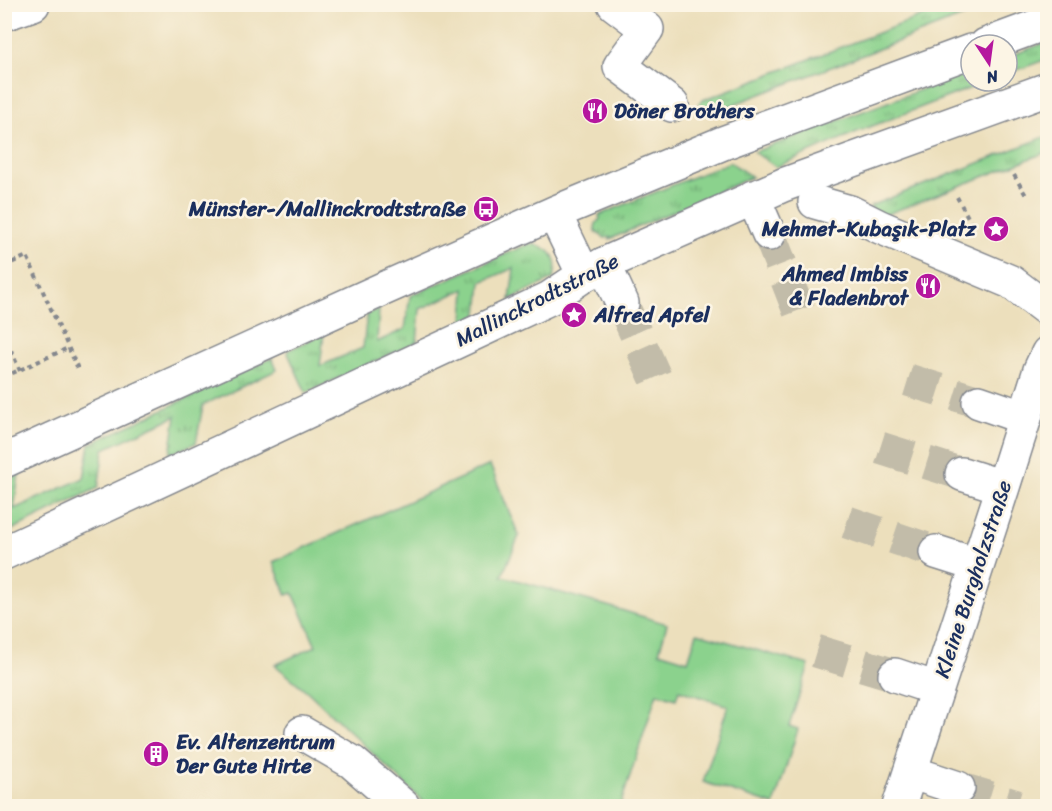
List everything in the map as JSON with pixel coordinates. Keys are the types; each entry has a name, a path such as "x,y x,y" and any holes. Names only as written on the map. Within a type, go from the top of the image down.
{"main road":[{"path":"4,14 33,4"},
{"path":"614,4 647,29 620,66 672,105"},
{"path":"1018,33 1047,22"},
{"path":"4,461 554,213 723,143 959,55"},
{"name":"Mallinckrodtstraße","path":"4,553 550,297 594,269 753,197 783,184 1047,89"},
{"path":"753,197 769,234"},
{"path":"815,202 850,212 880,227 922,237 1011,282 1047,310"},
{"path":"554,213 594,269 622,303"},
{"name":"Kleine Burgholzstraße","path":"899,807 1047,353"},
{"path":"979,402 1025,418"},
{"path":"962,474 1003,487"},
{"path":"936,552 977,565"},
{"path":"895,675 937,689"},
{"path":"302,733 352,762 403,807"},
{"path":"910,772 958,788"}],"path":[{"path":"1014,175 1027,197"},
{"path":"957,197 970,221"},
{"path":"4,266 27,256 79,370"},
{"path":"4,334 20,370"},
{"path":"4,378 68,348"},
{"path":"4,794 14,807"}],"green space":[{"path":"951,5 994,5 708,114 701,113 699,110 699,103 703,100"},
{"path":"1047,42 1047,59 1019,70 1019,52"},
{"path":"959,75 959,93 857,132 776,167 754,152"},
{"path":"1047,136 1047,152 877,218 870,206"},
{"path":"730,162 752,177 610,239 610,237 605,238 597,233 595,229 600,219 599,215"},
{"path":"529,244 543,247 552,254 556,265 553,279 510,300 514,268 481,282 478,315 463,321 465,289 420,309 417,342 306,393 287,351 324,333 320,366 363,348 367,314 379,309 377,342 405,329 410,296"},
{"path":"272,358 277,370 203,405 196,443 170,454 176,416 104,449 98,488 5,533 5,481 19,474 14,509 84,478 90,444"},
{"path":"490,465 519,536 502,576 667,624 659,652 688,661 697,633 809,665 789,726 798,729 774,805 703,782 728,706 679,690 676,699 657,693 620,806 428,806 308,692 275,665 316,646 293,593 287,595 273,562"}],"tunnel":[{"path":"769,234 799,311"},
{"path":"622,303 656,379"},
{"path":"908,380 979,402"},
{"path":"880,448 962,474"},
{"path":"847,522 936,552"},
{"path":"816,651 895,675"},
{"path":"958,788 1017,806"}],"place":[{"name":"Döner Brothers","path":"595,111"},
{"name":"Münster-/Mallinckrodtstraße","path":"486,209"},
{"name":"Mehmet-Kubaşık-Platz","path":"996,229"},
{"name":"Ahmed Imbiss & Fladenbrot","path":"928,286"},
{"name":"Alfred Apfel","path":"574,315"},
{"name":"Ev. Altenzentrum Der Gute Hirte","path":"156,754"}]}
